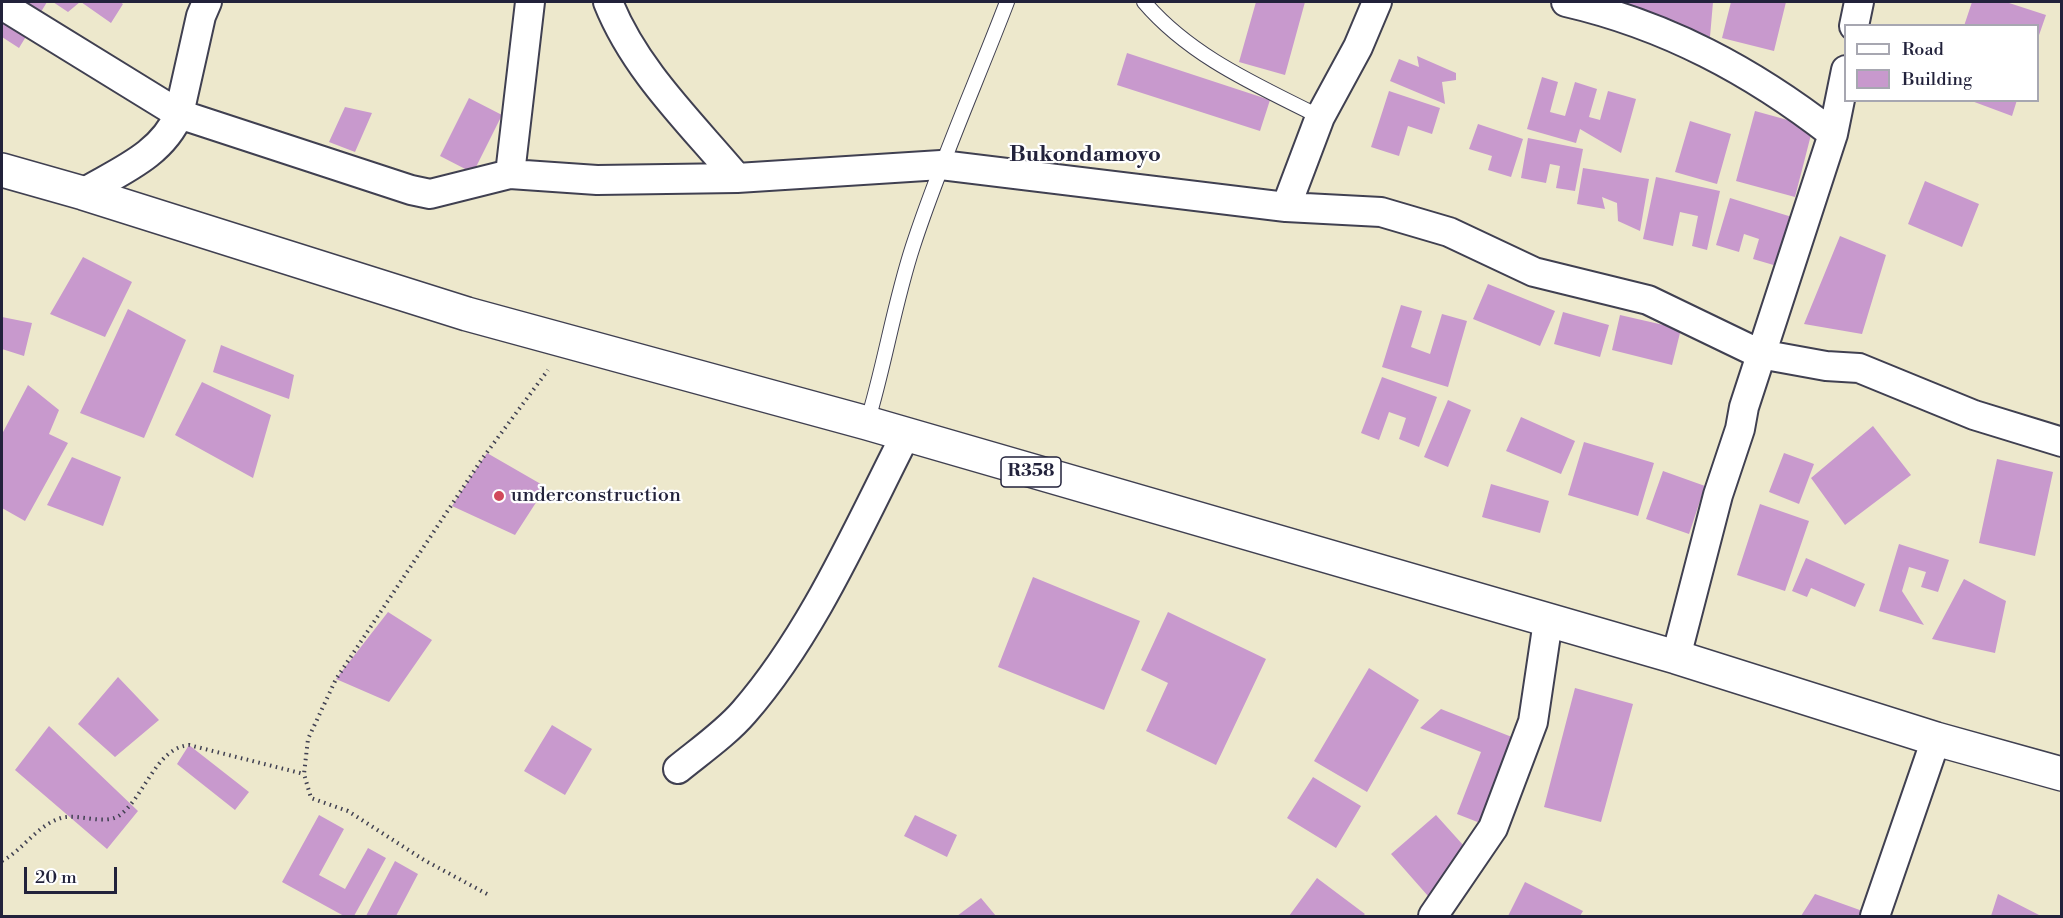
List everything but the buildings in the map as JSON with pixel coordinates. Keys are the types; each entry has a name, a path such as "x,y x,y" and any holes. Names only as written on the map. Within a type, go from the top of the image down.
{"main road":[{"name":"R358","path":"2,170 83,193 467,314 867,423 905,436 1676,657 1936,740 2061,774"}],"street":[{"path":"83,193 143,158 164,142 179,114 201,16 207,2"},
{"path":"510,174 530,2"},
{"path":"608,2 621,34 658,86 737,178"},
{"path":"1286,207 1320,117 1358,47 1377,2"},
{"path":"1566,2 1595,8 1715,55 1793,103 1833,134"},
{"path":"1854,24 1859,2"},
{"path":"2,5 179,114 429,194 510,174 597,180 737,178 941,165 1286,207 1382,212 1449,232 1534,272 1648,300 1760,354 1826,366 1859,368 1974,416 2061,442"},
{"path":"1676,657 1718,495 1740,429 1744,407 1833,134 1844,75"},
{"path":"678,769 743,713 781,664 858,528 905,436"},
{"path":"1432,916 1494,828 1533,722 1548,621"},
{"path":"1875,916 1936,740"}],"lane":[{"path":"867,423 884,368 892,322 913,247 941,165 1007,2"},
{"path":"1144,2 1163,24 1202,54 1320,117"}],"path":[{"path":"487,894 424,860 348,811 311,798 304,774 308,739 336,679 482,459 569,340"},
{"path":"2,861 41,828 62,818 84,816 108,819 118,817 130,805 167,754 178,746 189,745 304,774"}],"place":[{"name":"underconstruction","path":"499,496"}],"district":[{"name":"Bukondamoyo","path":"1085,156"}]}
